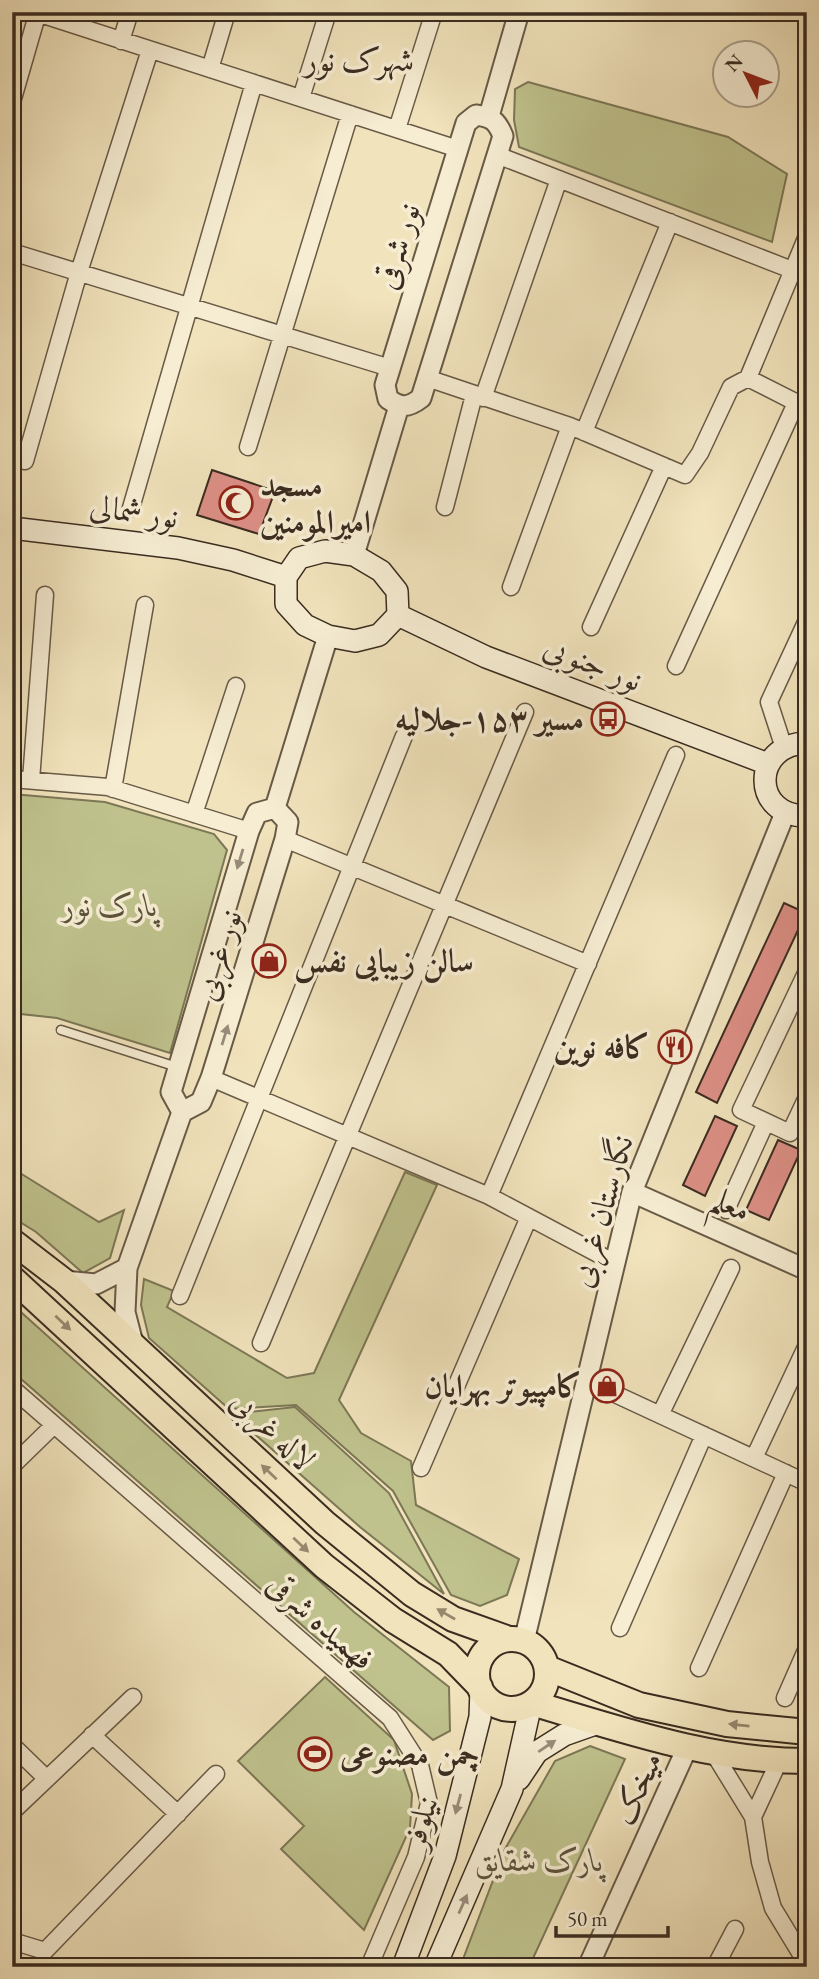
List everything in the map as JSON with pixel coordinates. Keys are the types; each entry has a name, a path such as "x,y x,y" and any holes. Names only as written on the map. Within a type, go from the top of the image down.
{"main road":[{"name":"نور شمالی","path":"12,528 178,548 233,560 286,577"},
{"path":"325,551 354,555 381,570 397,591 398,615 379,635 355,641 328,636 305,625 286,604 286,577 299,558 325,551"},
{"name":"نور جنوبی","path":"398,615 486,657 768,764"},
{"path":"807,743 784,748 775,755 768,764 765,786 769,797 785,813 807,816"},
{"name":"لاله غربی","path":"12,1241 41,1260 325,1523 412,1594 453,1619 517,1640"},
{"name":"لاله غربی","path":"12,1278 324,1566 393,1620 448,1654 481,1689"},
{"path":"517,1640 539,1652 547,1668 544,1688 531,1703 521,1708 509,1709 497,1706 488,1699 478,1679 482,1657 489,1648 517,1640"},
{"path":"547,1668 639,1705 727,1724 807,1732"},
{"name":"نیلوفر","path":"403,1967 444,1856 481,1717 481,1689"},
{"path":"531,1703 687,1748 779,1761 807,1761"},
{"path":"512,1789 531,1703"},
{"path":"435,1967 512,1789 537,1752 564,1735 598,1723"}],"street":[{"path":"121,41 130,12"},
{"path":"210,69 227,12"},
{"path":"301,99 328,12"},
{"path":"397,129 434,12"},
{"path":"354,555 399,406 411,406 421,398 503,136 498,124 489,116 519,12"},
{"path":"12,102 37,13 458,149"},
{"path":"25,461 79,272 150,50"},
{"path":"131,508 254,83"},
{"path":"247,447 350,114"},
{"name":"نور شرقی","path":"399,406 388,398 385,385 466,123 476,115 489,116"},
{"path":"497,155 792,270"},
{"path":"444,508 478,397 559,179"},
{"path":"511,587 577,429 670,222"},
{"path":"427,378 577,429 685,475 700,453 731,387 748,378 807,236"},
{"path":"12,252 390,368"},
{"path":"676,666 802,406 748,378"},
{"path":"591,626 664,466"},
{"path":"31,780 45,595"},
{"path":"113,789 145,605"},
{"path":"784,748 769,702 807,620"},
{"path":"328,636 275,808 288,822 285,839 588,964"},
{"path":"194,814 236,686"},
{"path":"261,1342 525,712"},
{"path":"180,1296 404,736"},
{"path":"489,1196 676,755"},
{"path":"12,779 113,789 249,831"},
{"name":"نور غربی","path":"182,1112 171,1092 249,831 257,813 275,808"},
{"name":"نگارستان غربی","path":"517,1640 587,1381 632,1192 785,813"},
{"name":"نور غربی","path":"135,1348 125,1312 127,1268 182,1112 201,1102 211,1078 285,839"},
{"path":"807,971 741,1110 790,1133 807,1097"},
{"path":"211,1078 489,1196 615,1263"},
{"path":"726,1210 766,1122"},
{"name":"معلم","path":"632,1192 807,1270"},
{"path":"421,1468 529,1217"},
{"path":"64,1281 96,1284 127,1268"},
{"path":"660,1415 731,1268"},
{"path":"754,1458 807,1345"},
{"path":"587,1381 807,1483"},
{"name":"فهمیده شرقی","path":"12,1388 390,1718 420,1765 429,1803 416,1857 369,1967"},
{"path":"12,1466 54,1425"},
{"path":"620,1628 704,1435"},
{"path":"699,1668 786,1473"},
{"path":"785,1698 807,1648"},
{"path":"12,1812 133,1697"},
{"path":"92,1735 178,1814"},
{"path":"12,1745 47,1779"},
{"name":"میخک","path":"588,1967 687,1748"},
{"path":"713,1752 753,1816 760,1862 773,1908 807,1964"},
{"path":"753,1816 779,1761"},
{"path":"12,1941 45,1951 216,1774"},
{"path":"715,1967 734,1929"}],"lane":[{"path":"61,1030 177,1067"}],"green space":[{"path":"528,82 728,137 787,174 772,242 519,147 514,120 515,89"},
{"name":"پارک نور","path":"12,794 105,802 214,834 227,850 170,1053 57,1018 12,1013"},
{"path":"12,1168 99,1222 124,1210 110,1258 83,1273 36,1232 12,1217"},
{"path":"405,1172 437,1185 339,1400 361,1433 411,1461 416,1505 519,1559 507,1595 480,1606 451,1595 393,1491 296,1405 229,1409 149,1338 141,1305 144,1279 174,1291 167,1307 287,1378 314,1373"},
{"path":"12,1304 354,1612 449,1687 450,1731 433,1740 12,1371"},
{"path":"295,1407 389,1493 444,1594 360,1527 232,1414"},
{"path":"325,1677 394,1740 412,1794 410,1828 364,1930 281,1849 304,1826 238,1761"},
{"name":"پارک شقایق","path":"590,1746 625,1759 529,1967 460,1967 505,1849 555,1761"}],"building":[{"name":"مسجد امیرالمومنین","path":"212,470 275,491 259,534 197,515"},
{"path":"784,903 806,913 717,1103 696,1092"},
{"path":"715,1116 737,1126 705,1196 683,1185"},
{"path":"778,1140 801,1150 769,1220 746,1210"}],"place":[{"name":"مسجد امیرالمومنین","path":"236,503"},
{"name":"مسیر ۱۵۳-جلالیه","path":"608,719"},
{"name":"سالن زیبایی نفس","path":"269,961"},
{"name":"کافه نوین","path":"675,1047"},
{"name":"کامپیوتر بهرایان","path":"607,1386"},
{"name":"چمن مصنوعی","path":"315,1754"}],"district":[{"name":"شهرک نور","path":"359,59"}]}
